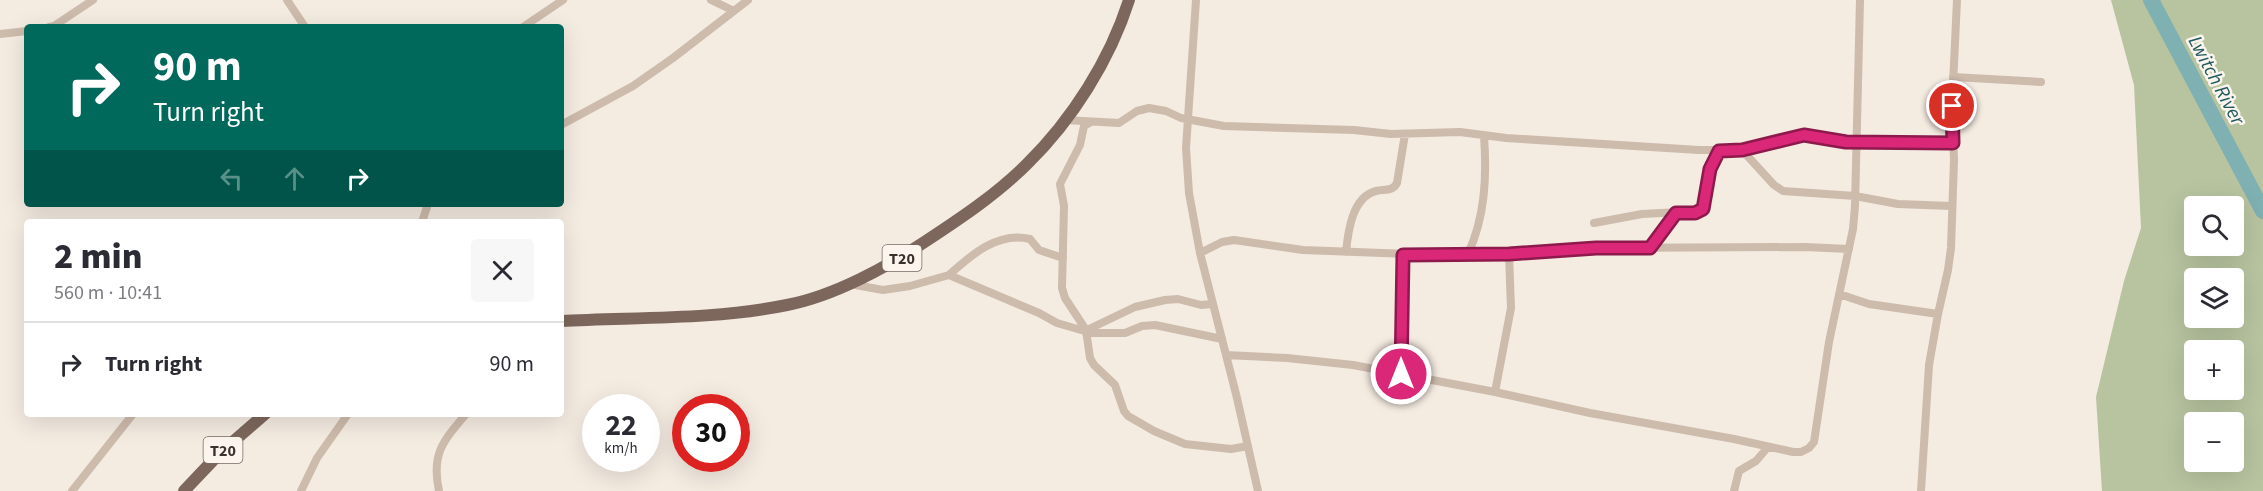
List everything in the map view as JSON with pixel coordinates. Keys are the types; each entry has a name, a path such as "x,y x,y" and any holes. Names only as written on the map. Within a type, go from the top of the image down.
{"main road":[{"name":"T20","path":"564,321 654,319 788,305 848,284 907,255 959,220 1026,165 1065,120 1097,70 1129,0"},
{"name":"T20","path":"184,491 220,453 262,417"}],"street":[{"path":"57,24 93,0"},
{"path":"287,0 303,24"},
{"path":"527,24 563,0"},
{"path":"711,0 734,11"},
{"path":"564,123 633,86 748,0"},
{"path":"1196,0 1186,171 1200,253 1258,491"},
{"path":"1226,355 1326,362 1401,374 1590,413 1802,452 1814,442 1829,342 1849,249 1855,196 1860,0"},
{"path":"1921,491 1926,394 1938,314 1948,270 1957,0"},
{"path":"0,34 24,31"},
{"path":"1953,77 2041,82"},
{"path":"1065,120 1119,123 1137,111 1149,108 1166,111 1188,120 1224,126 1405,134 1453,131 1484,136 1719,151 1742,150 1804,135 1856,142 1953,143"},
{"path":"1090,122 1084,126 1080,146 1060,184 1064,206 1063,293 1086,331 1090,358 1094,365 1115,385 1128,416 1154,431 1185,444 1231,449 1248,446"},
{"path":"1346,252 1352,218 1360,204 1370,194 1392,189 1397,183 1405,134"},
{"path":"1468,254 1475,240 1483,206 1484,136"},
{"path":"1742,150 1774,185 1783,191 1855,196 1898,204 1951,206"},
{"path":"1594,223 1642,214 1695,213 1703,209 1710,169 1719,151"},
{"path":"1650,248 1676,213"},
{"path":"848,284 883,290 910,286 949,275 981,249 1008,238 1030,239 1039,250 1063,258"},
{"path":"1200,253 1222,242 1234,240 1303,250 1403,255 1509,254 1596,248 1804,246 1849,249"},
{"path":"1495,392 1511,308 1509,254"},
{"path":"1401,374 1403,255"},
{"path":"949,275 1071,329 1125,333 1142,326 1155,325 1222,339"},
{"path":"1839,294 1869,304 1938,314"},
{"path":"1086,331 1135,307 1165,300 1201,305 1212,304"},
{"path":"72,491 131,417"},
{"path":"301,491 317,458 346,417"},
{"path":"439,491 436,473 439,449 448,433 463,417"},
{"path":"1734,491 1738,471 1756,461 1768,447"}],"green space":[{"path":"2111,0 2263,0 2263,491 2102,491 2096,397 2124,281 2141,228 2134,85"}],"waterway":[{"name":"Lwitch River","path":"2151,0 2263,211"}],"route":[{"path":"1401,374 1403,255 1509,254 1596,248 1650,248 1676,213 1695,213 1703,209 1710,169 1719,151 1742,150 1804,135 1846,142 1953,143 1952,106"}]}
